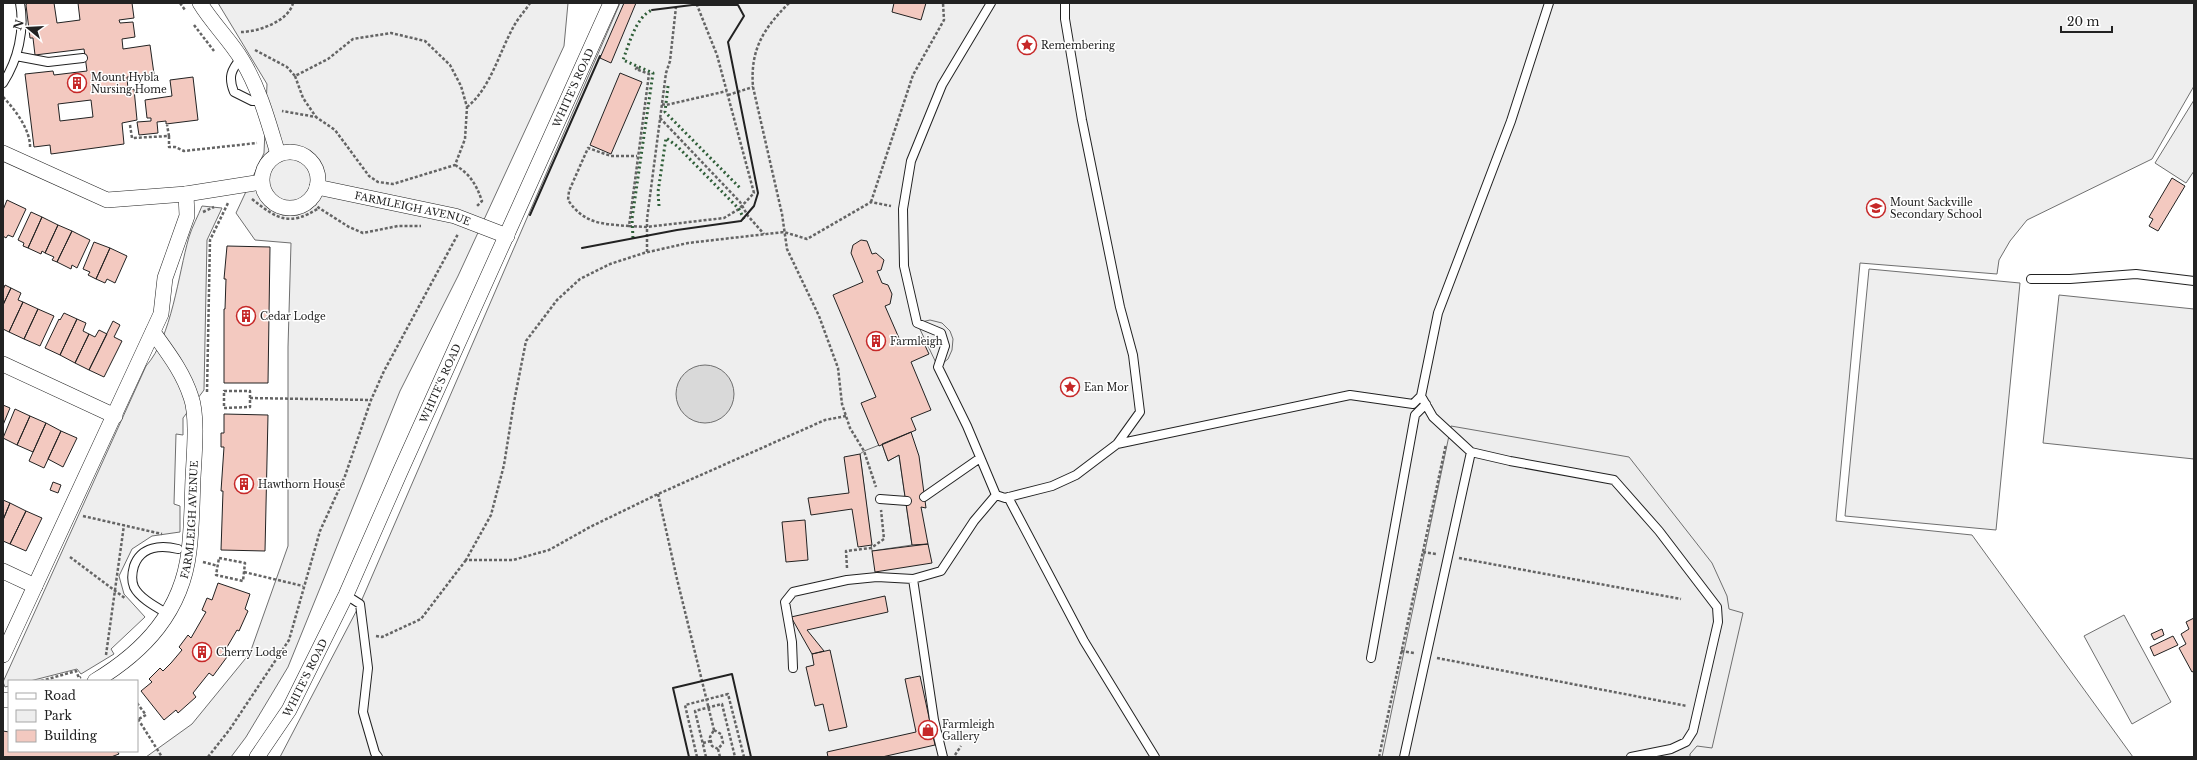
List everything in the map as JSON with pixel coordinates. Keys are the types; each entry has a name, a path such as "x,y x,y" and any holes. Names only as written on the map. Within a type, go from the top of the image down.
{"street":[{"path":"200,3 212,22 247,53 278,154"},
{"name":"WHITE'S ROAD","path":"257,757 289,710 346,595 403,464 611,3"},
{"path":"288,152 299,154 309,160 316,169 315,198 300,207 291,209 281,208 271,202 265,194 261,182 263,170 269,161 278,154 288,152"},
{"path":"3,153 107,200 186,194 261,182"},
{"path":"3,655 161,314 165,278 187,216 186,194"},
{"name":"FARMLEIGH AVENUE","path":"315,198 404,205 461,227 507,236"},
{"name":"FARMLEIGH AVENUE","path":"96,677 142,648 168,614 180,588 189,552 184,544 195,442 192,399 182,373 153,332"},
{"path":"3,364 115,416"},
{"path":"3,571 35,586"}],"lane":[{"path":"3,83 9,74 16,56 21,36 20,3"},
{"path":"991,3 942,85 911,161 903,209 904,266 917,323 941,333 945,346 938,367 967,426 996,495"},
{"path":"996,495 1008,497 1052,486 1076,475 1118,444 1140,412 1140,398 1134,355 1120,307 1082,120 1065,19 1065,3"},
{"path":"1118,444 1350,395 1413,404 1421,396 1438,313 1511,121 1548,3"},
{"path":"247,53 232,70 230,81 234,92 264,108"},
{"path":"16,56 48,62 83,58"},
{"path":"2031,279 2070,279 2136,274 2194,281"},
{"path":"1421,396 1433,417 1471,452 1510,461 1614,480 1630,496 1717,607 1718,622 1693,731 1686,742 1671,749 1631,757"},
{"path":"1371,658 1415,415 1426,404"},
{"path":"1404,757 1471,452"},
{"path":"924,497 980,458"},
{"path":"793,668 792,642 785,602 793,592 847,580 877,578 913,579 941,571 974,521 996,495"},
{"path":"1008,497 1084,641 1155,757"},
{"path":"880,499 907,501"},
{"path":"168,614 148,602 134,588 132,574 136,560 144,552 154,547 184,544"},
{"path":"913,579 934,720 943,757"},
{"path":"346,595 360,604 368,668 363,712 375,753 378,757"}],"path":[{"path":"242,38 237,32 255,32 276,22 292,8 293,3"},
{"path":"467,107 474,101 496,64 514,26 530,3"},
{"path":"789,3 767,29 756,47 752,68 753,87 782,214 787,249 819,316 838,368 842,404 850,428 864,451 880,499 884,539 871,548 846,551 847,580"},
{"path":"364,635 382,637 421,618 466,560 491,515 504,465 526,341 557,300 580,279 610,264 647,252 688,243 784,232 807,239 871,202 913,75 944,20 943,3"},
{"path":"637,156 611,156 588,148 569,191 568,200 580,215 598,223 646,227 724,218 742,206 754,193 717,55 697,5"},
{"path":"647,252 646,227 676,7"},
{"path":"295,76 328,59 353,39 391,33 425,41 450,65 461,86 467,107 464,139 455,165"},
{"path":"208,757 230,729 289,640 303,586 320,531 345,476 371,400 384,371 468,213 482,201 476,184 467,172 455,165 392,184 378,182 369,176 335,130 316,117 303,98 295,76 287,67 247,53"},
{"path":"629,226 637,156 649,74 636,70 638,67"},
{"path":"728,95 753,87"},
{"path":"662,104 666,105 727,91"},
{"path":"3,97 12,106 30,140 30,149"},
{"path":"264,108 316,117"},
{"path":"660,118 742,206 748,216 764,235"},
{"path":"130,125 132,138 169,136"},
{"path":"167,125 169,147 176,146 184,151 257,143"},
{"path":"244,199 251,199 281,219 296,219 315,198 349,227 363,233 398,226 426,226"},
{"path":"223,202 236,200"},
{"path":"871,202 903,209"},
{"path":"187,216 208,211 218,204"},
{"path":"452,231 461,227"},
{"path":"224,391 250,391 250,398 250,408 224,408 224,391"},
{"path":"250,398 371,400"},
{"path":"466,560 513,560 549,550 658,494 825,420 846,416"},
{"path":"1379,757 1447,439"},
{"path":"658,494 708,708 714,730 721,734 722,738 723,743 718,749"},
{"path":"69,514 124,525 184,544"},
{"path":"44,680 76,671 78,678 96,677 105,664 124,525"},
{"path":"1423,552 1681,599"},
{"path":"70,557 132,603"},
{"path":"219,558 245,563 244,572 243,581 216,575 219,558"},
{"path":"201,562 218,566"},
{"path":"244,572 303,586"},
{"path":"1401,651 1698,708"},
{"path":"698,757 685,705 728,694 744,757"},
{"path":"138,704 146,714 138,720 162,757"},
{"path":"706,757 695,711 722,704 734,757"},
{"path":"714,730 710,737 712,746 718,749 720,757"},
{"path":"722,738 729,736"},
{"path":"703,743 711,741"},
{"path":"954,757 960,746"}],"green space":[{"path":"218,3 568,3 564,46 458,276 400,391 288,667 246,737 231,757 146,757 192,724 250,653 288,546 288,347 291,243 255,240 236,213 264,153 267,84"},
{"name":"Farmleigh","path":"620,3 2194,3 2194,86 2152,159 2027,220 2010,241 1999,260 1997,274 1860,263 1836,521 1972,535 2133,757 280,757 360,604"},
{"path":"2194,100 2194,171 2186,183 2155,163"},
{"path":"202,206 222,208 207,240 204,390 183,418 183,435 176,434 174,504 180,506 180,532 152,536 132,549 119,576 124,594 145,617 111,649 114,654 81,674 77,669 34,680 8,680 8,686 5,687 3,682 146,366 155,354 162,339 173,305 185,252 192,229"},
{"path":"1869,269 2020,283 1996,530 1845,516"},
{"path":"2059,295 2194,309 2194,459 2043,443"},
{"path":"2124,615 2171,702 2132,724 2084,636"}],"shaded area":[{"path":"930,320 942,323 950,331 953,339 952,350 948,359 938,367 917,323"},
{"path":"705,365 716,367 729,378 732,383 734,394 732,405 721,418 716,421 705,423 694,421 681,410 678,405 676,394 678,383 689,370 694,367"},
{"path":"1451,426 1629,457 1712,563 1727,596 1729,609 1743,613 1712,748 1697,746 1690,754 1690,757 1382,757"},
{"path":"882,444 888,461 899,455 912,545 872,551 860,454"}],"building":[{"name":"Mount Hybla Nursing Home","path":"27,3 54,3 57,23 80,20 78,3 132,3 134,18 119,20 120,23 133,22 135,37 122,39 123,49 150,45 154,74 127,77 128,90 134,89 137,120 122,123 124,144 51,154 50,145 34,147 25,74 53,71 54,75 87,71 84,49 35,55 33,38 30,38","holes":["91,100 93,117 60,121 58,104"]},
{"path":"624,3 636,3 611,63 600,58"},
{"path":"894,3 926,3 921,20 892,12"},
{"path":"620,73 642,82 611,154 590,145"},
{"path":"193,77 198,120 166,124 166,121 157,122 158,133 139,135 137,122 151,121 151,118 147,118 145,100 172,96 170,80"},
{"path":"2172,178 2185,186 2158,231 2149,226 2153,219 2149,217"},
{"path":"7,200 26,209 13,237 8,235 6,238 3,236 3,210"},
{"path":"31,212 42,217 28,248 23,246 24,243 18,240"},
{"path":"42,217 58,225 45,253 42,251 41,254 28,248"},
{"path":"58,225 72,231 57,262 52,260 54,257 45,253"},
{"path":"72,231 90,240 77,268 72,265 71,269 57,262"},
{"name":"Farmleigh","path":"861,240 867,241 872,254 876,253 884,260 881,270 877,271 882,283 888,285 892,294 890,304 885,306 902,345 921,337 929,354 911,362 931,410 911,418 916,430 879,446 861,403 876,397 833,295 863,282 851,253 853,245"},
{"path":"94,242 110,248 96,279 88,275 90,272 83,269"},
{"name":"Cedar Lodge","path":"227,246 270,247 268,383 224,383 224,309 226,279 224,279"},
{"path":"110,248 127,256 115,283 107,279 105,283 96,279"},
{"path":"5,285 11,288 3,305 3,290"},
{"path":"11,288 21,293 18,300 23,302 9,332 3,329 3,305"},
{"path":"23,302 38,309 24,339 9,332"},
{"path":"38,309 54,316 40,346 24,339"},
{"path":"64,313 77,319 60,355 45,348 59,319 60,320"},
{"path":"77,319 86,323 83,331 89,334 75,363 60,355"},
{"path":"113,321 120,325 114,337 122,341 104,377 89,370"},
{"path":"99,330 107,334 89,370 75,363 89,334 95,337"},
{"path":"3,405 10,408 3,425"},
{"path":"15,409 30,416 17,445 3,438"},
{"name":"Hawthorn House","path":"224,414 268,415 265,551 221,550 223,491 221,491 224,447 221,447 221,433 224,433"},
{"path":"30,416 46,423 33,452 17,445"},
{"path":"46,423 61,431 44,468 29,461"},
{"path":"61,431 77,438 63,467 48,459"},
{"path":"911,432 919,456 926,508 921,507 928,544 912,545 899,455 888,461 882,444"},
{"path":"860,454 872,545 858,547 852,509 811,515 808,498 849,493 844,457"},
{"path":"53,482 61,485 58,493 50,490"},
{"path":"3,500 10,503 3,520"},
{"path":"10,503 26,511 10,544 3,541 3,520"},
{"path":"26,511 42,518 26,551 10,544"},
{"path":"805,520 808,560 786,562 782,522"},
{"path":"928,544 932,563 875,572 872,551"},
{"name":"Cherry Lodge","path":"218,583 250,594 245,609 248,611 239,631 237,630 223,654 227,657 213,676 209,673 193,693 196,697 178,713 176,710 164,720 141,691 152,682 149,679 160,668 163,671 182,650 179,647 188,635 191,638 206,612 202,610 207,598 212,600"},
{"path":"885,596 888,612 807,630 824,651 812,654 791,617"},
{"path":"2194,618 2194,671 2192,672 2179,648 2186,644 2181,634 2189,629 2186,622"},
{"path":"2162,629 2164,635 2154,640 2151,634"},
{"path":"2173,636 2178,645 2154,656 2150,647"},
{"path":"830,650 847,727 829,731 823,704 815,706 806,667 814,665 812,654"},
{"path":"920,676 935,745 882,757 828,757 827,752 916,732 905,679"},
{"path":"3,731 8,732 8,752 118,752 119,754 111,757 3,757"}],"hedge":[{"path":"633,238 632,219 653,73 623,60 637,25 646,14 652,10"},
{"path":"668,86 665,112 741,189"},
{"path":"659,206 658,192 666,138 677,146 739,209 744,219"}],"wall":[{"path":"582,248 677,230 741,221 754,206 758,193 728,42 744,16 738,5 692,5 652,10"},
{"path":"530,215 600,56"},
{"path":"689,757 673,688 732,674 751,757"}],"place":[{"name":"Remembering","path":"1027,45"},
{"name":"Mount Hybla Nursing Home","path":"77,83"},
{"name":"Mount Sackville Secondary School","path":"1876,208"},
{"name":"Cedar Lodge","path":"246,316"},
{"name":"Farmleigh","path":"876,341"},
{"name":"Ean Mor","path":"1070,387"},
{"name":"Hawthorn House","path":"244,484"},
{"name":"Cherry Lodge","path":"202,652"},
{"name":"Farmleigh Gallery","path":"928,730"}]}
